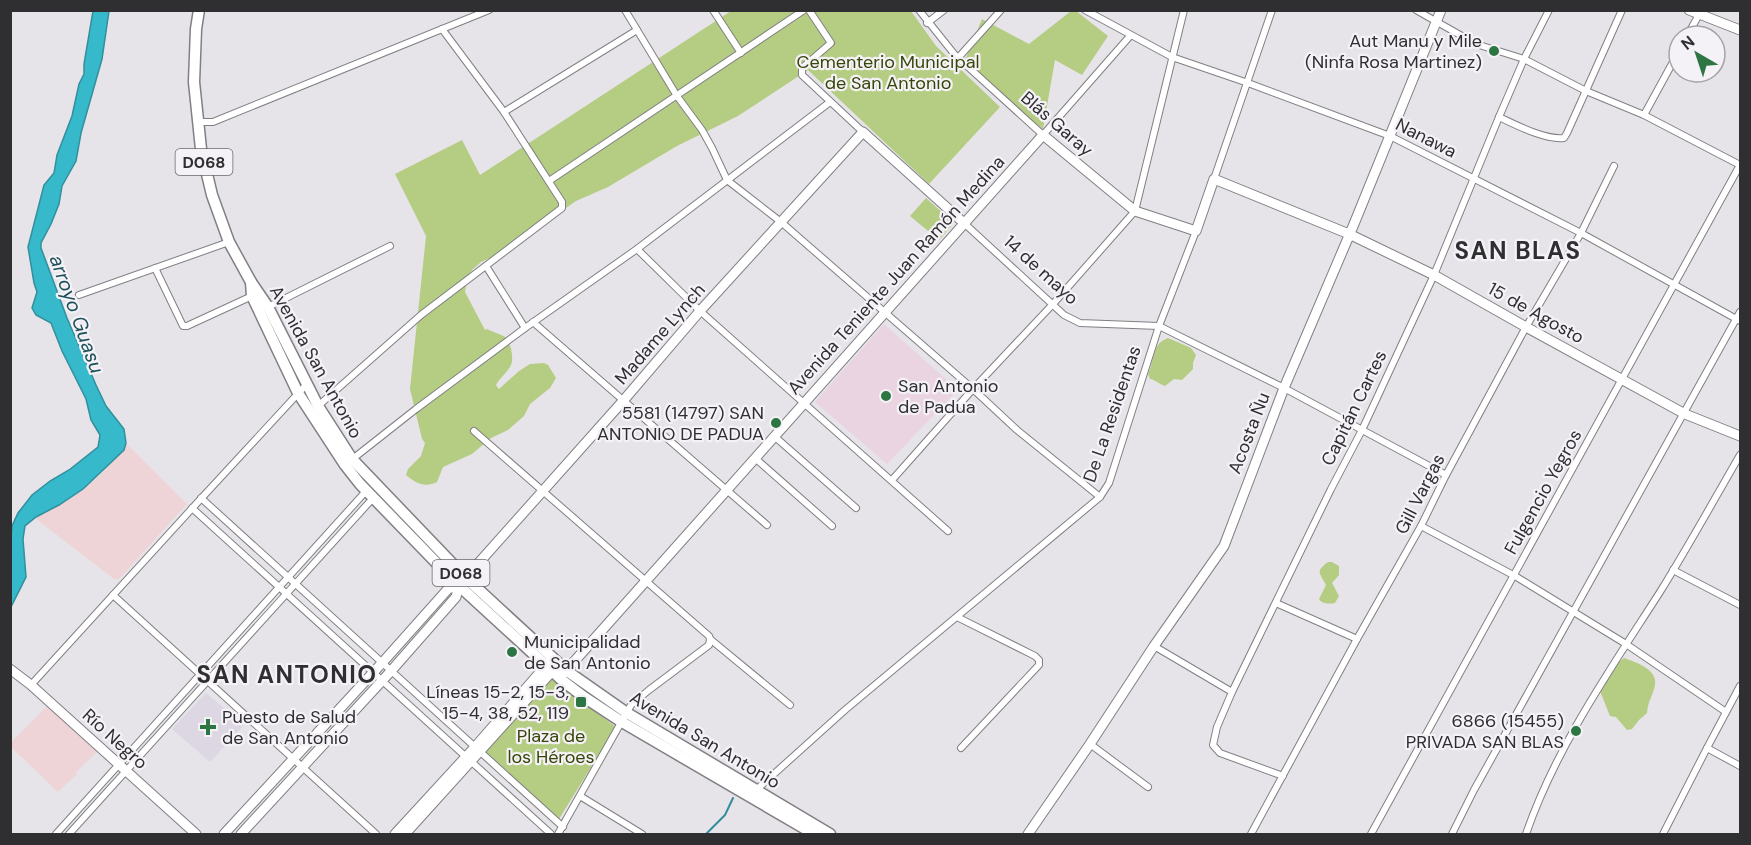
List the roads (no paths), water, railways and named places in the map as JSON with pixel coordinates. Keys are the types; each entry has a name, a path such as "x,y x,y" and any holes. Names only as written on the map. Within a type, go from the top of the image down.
{"main road":[{"name":"Avenida San Antonio","path":"199,10 194,82 201,149 212,195 230,242 251,282 268,307 306,385 349,462"},
{"name":"Avenida San Antonio","path":"251,282 252,296 298,393 349,462 462,582 556,668 625,717 754,794 814,834"},
{"name":"Avenida San Antonio","path":"754,794 830,834"}],"street":[{"path":"198,122 213,122 489,10"},
{"path":"625,10 677,96 712,148 727,180 781,222 1017,430 1101,497"},
{"path":"713,10 741,53"},
{"path":"549,181 806,10"},
{"name":"14 de mayo","path":"806,10 831,43 802,68 802,75 1064,315 1080,323 1159,326 1284,388 1446,475"},
{"name":"Blás Garay","path":"919,10 958,58 1043,135 1135,210 1196,231"},
{"path":"927,22 944,10"},
{"path":"958,58 1001,10"},
{"name":"Nanawa","path":"1085,10 1172,57 1390,136 1581,233 1738,320"},
{"path":"892,480 1053,304 1135,210 1184,10"},
{"name":"De La Residentas","path":"754,794 844,710 1101,497 1109,483 1159,326 1196,231 1272,10"},
{"path":"1416,10 1476,44 1524,59 1586,91 1644,115 1740,165"},
{"name":"Acosta Ñu","path":"1028,834 1224,546 1284,388 1441,10"},
{"name":"Capitán Cartes","path":"1283,776 1215,750 1213,745 1218,727 1232,692 1362,430 1434,275 1524,59 1549,10"},
{"path":"1499,117 1534,132 1558,139 1564,138 1622,10"},
{"path":"1689,10 1740,30"},
{"path":"318,406 421,315 562,208 562,202 504,112 442,29"},
{"path":"504,112 637,30"},
{"name":"Avenida Teniente Juan Ramón Medina","path":"469,759 556,668 646,582 1130,36"},
{"path":"1644,115 1667,73"},
{"path":"349,462 416,409 533,322 637,249 830,102"},
{"name":"Madame Lynch","path":"462,582 700,311 863,132"},
{"name":"Fulgencio Yegros","path":"1371,834 1740,165"},
{"name":"Gill Vargas","path":"1251,834 1421,526 1526,327 1581,233 1614,166"},
{"name":"15 de Agosto","path":"1214,179 1349,234 1434,275 1685,414 1740,436"},
{"path":"79,295 230,242"},
{"path":"268,307 390,246"},
{"path":"637,249 700,311 948,531"},
{"path":"486,266 525,328"},
{"path":"155,268 183,326 252,296"},
{"path":"1452,834 1474,790 1738,320 1740,312"},
{"path":"533,322 767,525"},
{"path":"31,686 306,385"},
{"path":"474,431 710,639 790,705"},
{"path":"774,436 856,508"},
{"path":"1526,834 1542,794 1576,723 1673,570 1740,454"},
{"path":"755,458 832,526"},
{"path":"69,834 201,675 279,587 374,490"},
{"path":"56,834 208,681 296,585 374,490"},
{"path":"201,498 563,828"},
{"path":"192,508 551,834"},
{"path":"1421,526 1515,576 1626,644 1726,712"},
{"path":"1673,570 1740,605"},
{"path":"224,834 448,589 462,582"},
{"path":"241,834 456,597 462,582"},
{"path":"113,595 376,834"},
{"path":"1276,603 1357,639"},
{"path":"957,617 1039,660 1039,665 961,748"},
{"path":"558,834 631,705 709,645 710,639"},
{"path":"1154,646 1232,692"},
{"name":"Río Negro","path":"10,669 196,834"},
{"path":"1663,834 1740,686"},
{"path":"1090,744 1148,787"},
{"path":"1707,748 1740,766"},
{"path":"395,834 469,759"},
{"path":"405,834 469,759"},
{"path":"504,791 514,784"},
{"path":"580,796 642,834"}],"water":[{"path":"93,11 109,11 102,59 81,133 76,161 62,186 59,204 41,243 41,248 67,318 96,385 106,406 124,429 126,443 124,450 83,489 25,526 23,539 26,577 11,607 11,537 12,526 18,513 32,495 98,447 100,435 91,420 86,399 51,323 36,315 32,308 37,292 28,247 44,185 54,173 57,155 72,116 79,84 84,74"}],"waterway":[{"path":"706,834 725,815 733,798"}],"place":[{"name":"Aut Manu y Mile (Ninfa Rosa Martinez)","path":"1494,51"},
{"name":"San Antonio de Padua","path":"886,396"},
{"name":"5581 (14797) SAN ANTONIO DE PADUA","path":"776,423"},
{"name":"Municipalidad de San Antonio","path":"512,652"},
{"name":"Líneas 15-2, 15-3, 15-4, 38, 52, 119","path":"581,702"},
{"name":"Puesto de Salud de San Antonio","path":"208,727"},
{"name":"6866 (15455) PRIVADA SAN BLAS","path":"1576,731"}],"district":[{"name":"SAN BLAS","path":"1518,251"},
{"name":"SAN ANTONIO","path":"287,675"}],"park label":[{"name":"Cementerio Municipal de San Antonio","path":"888,72"},
{"name":"Plaza de los Héroes","path":"551,746"}],"water label":[{"name":"arroyo Guasu","path":"77,314"}]}
